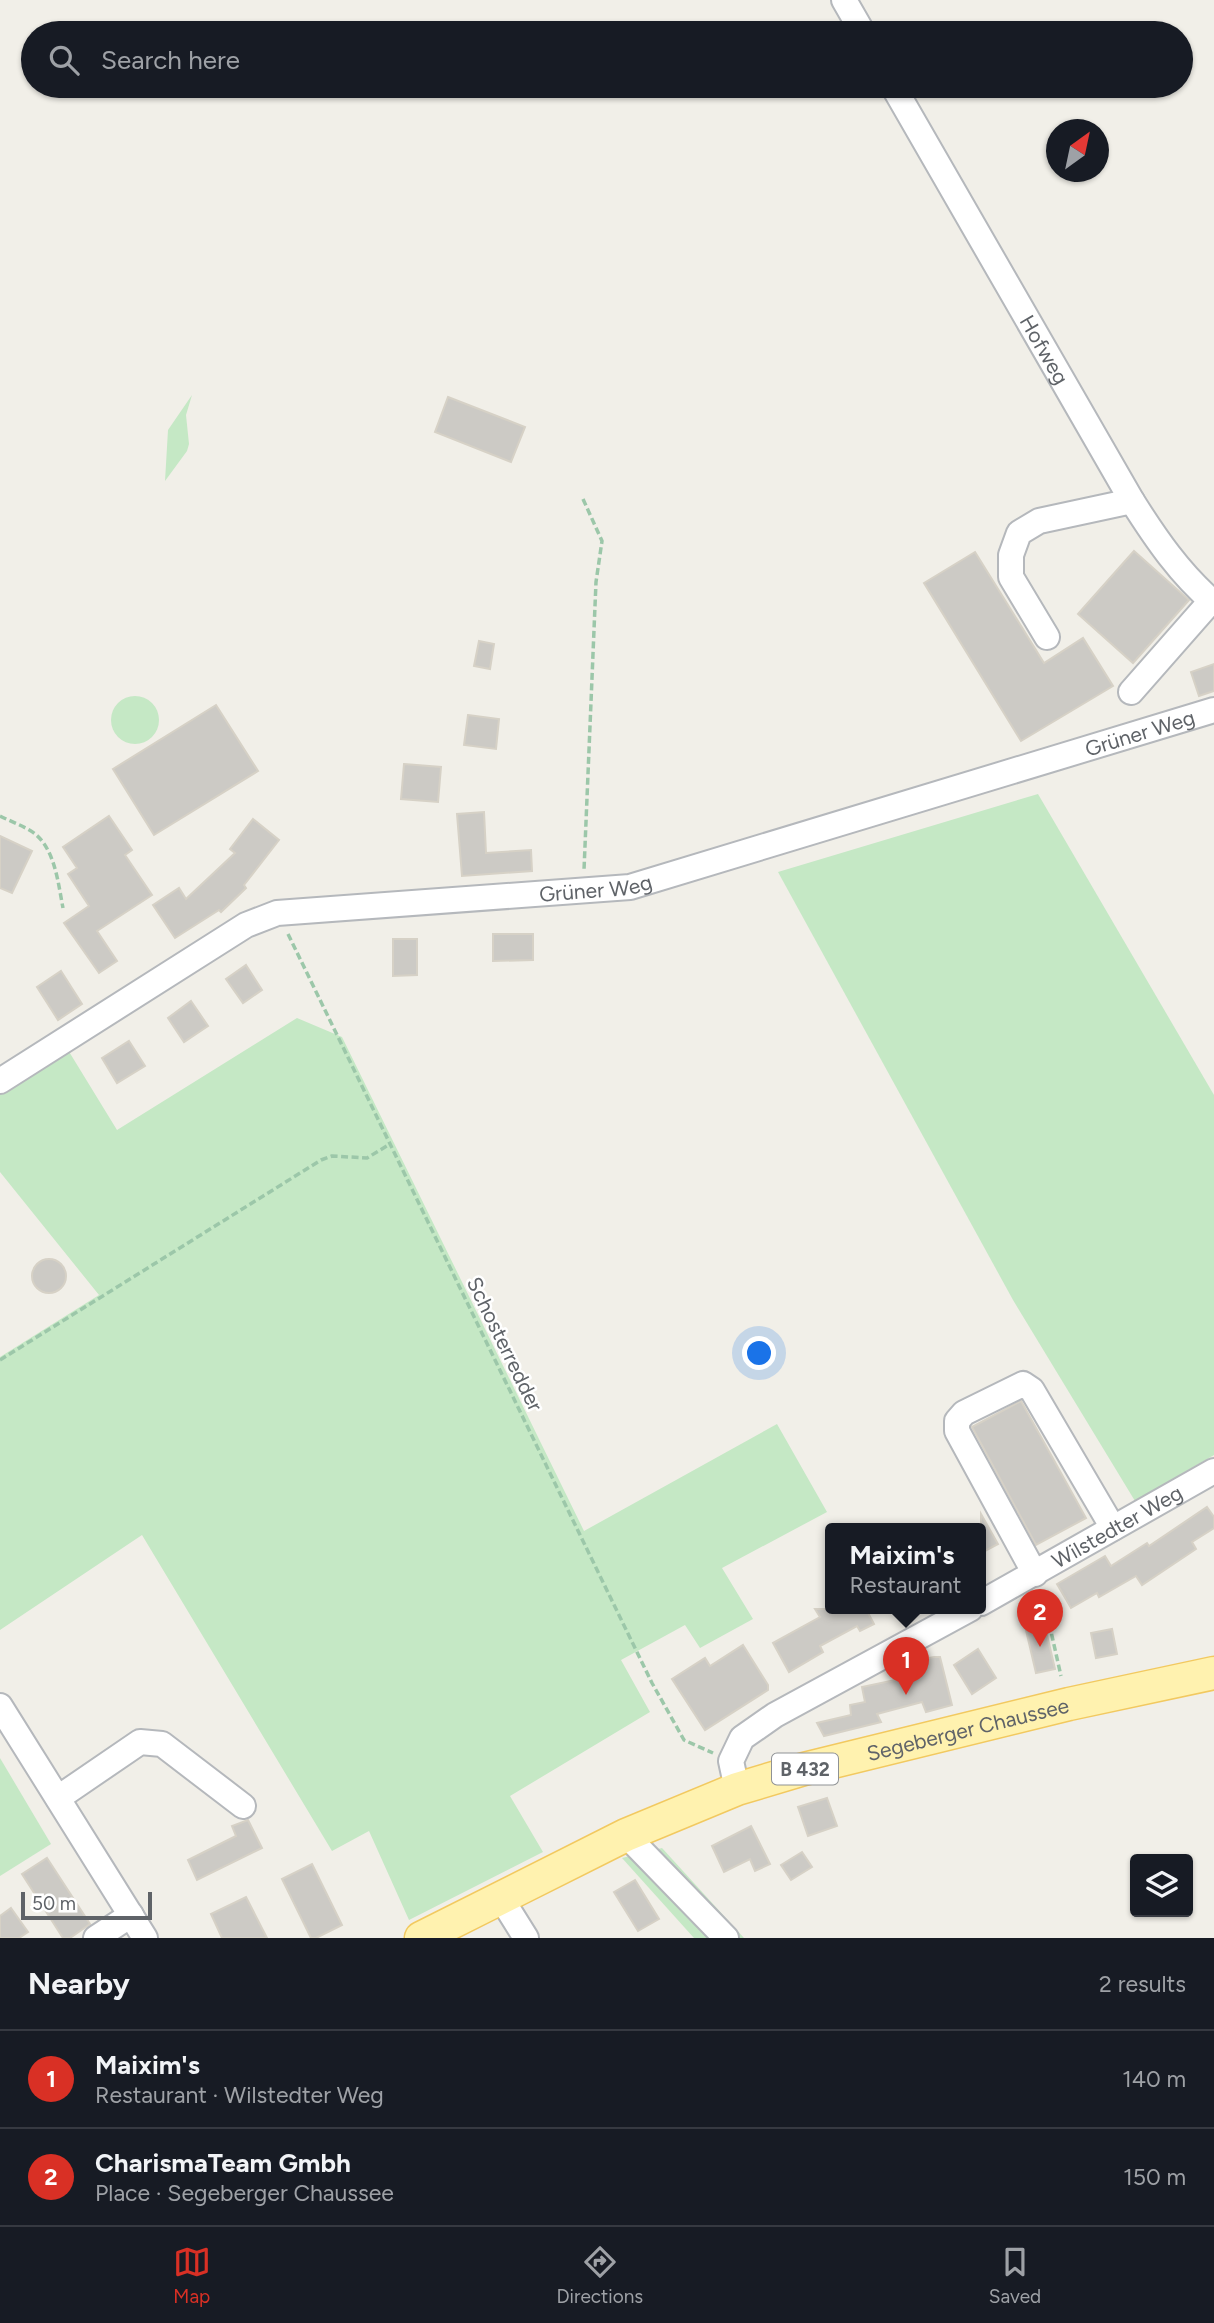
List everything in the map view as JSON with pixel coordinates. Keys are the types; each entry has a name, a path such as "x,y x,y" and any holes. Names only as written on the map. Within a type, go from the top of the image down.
{"main road":[{"name":"Segeberger Chaussee","path":"421,1938 626,1835 734,1775 804,1769 1069,1704 1214,1673"}],"street":[{"path":"844,0 856,21"},
{"name":"Hofweg","path":"900,98 1132,501 1159,544 1188,579 1212,602"},
{"path":"1047,637 1011,577 1010,555 1019,533 1039,521 1132,501"},
{"path":"1131,692 1212,602"},
{"name":"Grüner Weg","path":"0,1081 246,925 277,913 630,887 1214,710"},
{"path":"1028,1578 957,1432 957,1421 964,1413 1023,1384 1032,1390 1114,1528"},
{"name":"Wilstedter Weg","path":"986,1600 1214,1471"},
{"path":"734,1775 742,1738 775,1716 961,1614"},
{"path":"0,1706 145,1938"},
{"path":"58,1798 140,1742 162,1744 243,1806"},
{"path":"626,1835 726,1938"},
{"path":"501,1898 526,1938"},
{"path":"96,1938 131,1915"}],"path":[{"path":"583,499 603,541 596,582 583,890"},
{"path":"0,816 33,832 45,844 56,874 63,908"},
{"name":"Schosterredder","path":"277,913 652,1683 684,1740 734,1775"},
{"path":"0,1360 321,1160 332,1156 366,1158 390,1144"},
{"path":"1028,1578 1048,1618 1061,1676"}],"green space":[{"path":"192,395 186,415 189,444 187,451 165,481 168,430"},
{"path":"135,696 152,703 159,720 152,737 135,744 118,737 111,720 118,703"},
{"path":"1038,794 1214,1095 1214,1455 1135,1501 1013,1300 778,872"},
{"path":"297,1018 342,1037 584,1531 777,1424 827,1512 722,1568 753,1619 700,1648 685,1625 621,1660 650,1712 510,1796 543,1852 409,1920 369,1831 332,1851 142,1535 0,1630 0,1357 99,1295 0,1172 0,1091 68,1050 117,1130"},
{"path":"0,1758 51,1844 0,1876"},
{"path":"662,1848 744,1938 694,1938 622,1858"}],"building":[{"path":"448,397 525,427 511,462 435,432"},
{"path":"1134,551 1189,600 1133,663 1078,614"},
{"path":"975,552 1044,663 1083,638 1113,686 1021,741 924,583"},
{"path":"479,641 494,644 490,669 474,666"},
{"path":"1214,664 1214,691 1199,696 1191,672"},
{"path":"216,705 258,771 154,835 113,769"},
{"path":"468,715 499,719 496,749 464,745"},
{"path":"404,764 441,767 438,802 401,799"},
{"path":"484,812 486,853 531,850 532,871 462,876 457,814"},
{"path":"109,816 132,850 125,855 152,895 97,931 117,961 99,973 64,923 89,906 68,874 77,868 63,847"},
{"path":"253,819 279,840 244,885 246,888 221,912 219,910 175,938 153,905 179,888 186,899 235,853 230,849"},
{"path":"0,836 32,851 12,893 0,888"},
{"path":"493,934 533,934 533,960 493,961"},
{"path":"393,939 417,939 417,975 393,976"},
{"path":"246,965 262,990 243,1003 226,979"},
{"path":"61,971 82,1004 58,1020 37,987"},
{"path":"191,1001 208,1026 184,1042 168,1018"},
{"path":"129,1041 145,1066 117,1083 102,1058"},
{"path":"49,1259 61,1264 66,1276 61,1288 49,1293 37,1288 32,1276 37,1264"},
{"path":"1021,1401 1086,1518 1036,1545 972,1427"},
{"path":"1207,1507 1214,1517 1214,1528 1192,1542 1196,1549 1142,1585 1136,1576 1099,1597 1097,1593 1071,1608 1057,1584 1105,1556 1111,1566 1147,1543 1149,1546"},
{"path":"981,1514 998,1544 986,1550 986,1523 981,1523"},
{"path":"815,1609 825,1609 825,1614 869,1614 874,1624 860,1631 857,1626 820,1646 823,1652 789,1672 773,1643 820,1617"},
{"path":"1044,1622 1055,1669 1036,1673 1025,1626"},
{"path":"1112,1629 1117,1654 1096,1658 1091,1633"},
{"path":"743,1645 768,1685 768,1690 705,1730 672,1679 705,1658 710,1666"},
{"path":"978,1649 996,1678 972,1694 954,1665"},
{"path":"940,1657 952,1705 926,1712 922,1702 877,1714 881,1722 824,1736 817,1723 851,1715 850,1705 865,1702 862,1687 900,1679 898,1671 916,1668 913,1661"},
{"path":"827,1798 837,1826 808,1836 798,1807"},
{"path":"248,1820 262,1848 197,1880 188,1860 236,1836 232,1826"},
{"path":"751,1826 770,1864 755,1871 750,1859 724,1872 712,1846"},
{"path":"802,1852 812,1867 791,1880 781,1865"},
{"path":"47,1858 90,1924 70,1938 63,1938 22,1874"},
{"path":"312,1864 342,1925 316,1938 311,1938 282,1879"},
{"path":"635,1880 659,1919 638,1931 614,1892"},
{"path":"246,1897 267,1938 222,1938 211,1914"},
{"path":"11,1908 28,1932 19,1938 0,1938 0,1916"}],"place":[{"name":"CharismaTeam Gmbh","path":"1040,1647"},
{"name":"Maixim's","path":"906,1695"}]}
